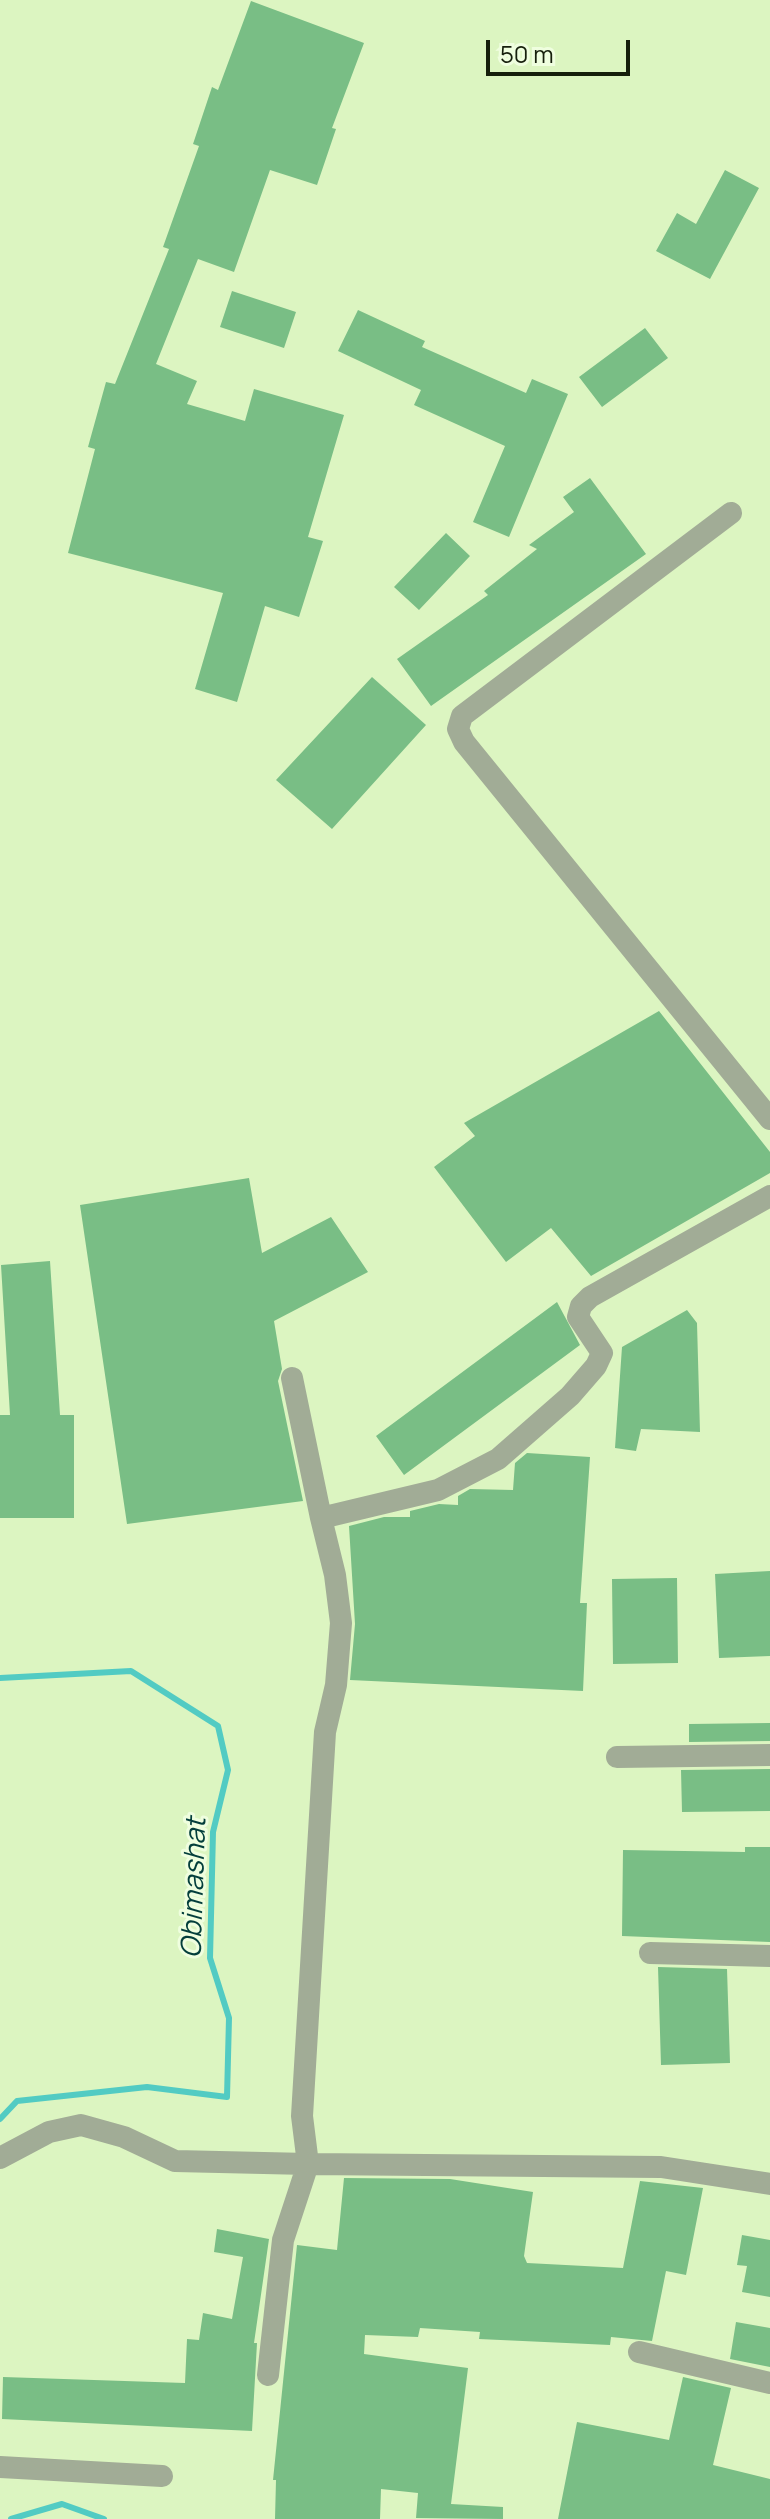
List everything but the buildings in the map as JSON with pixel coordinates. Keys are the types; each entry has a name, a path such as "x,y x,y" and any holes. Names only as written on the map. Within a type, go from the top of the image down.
{"street":[{"path":"731,513 462,716 458,729 464,742 770,1119"},
{"path":"321,1518 438,1490 498,1459 570,1396 596,1366 602,1353 578,1317 581,1306 590,1297 770,1196"},
{"path":"268,2375 283,2240 308,2164 302,2116 315,1877 325,1732 336,1685 341,1623 292,1378"},
{"path":"617,1757 770,1755"},
{"path":"650,1953 770,1956"},
{"path":"0,2158 49,2132 81,2125 124,2137 175,2161 661,2167 770,2184"},
{"path":"639,2352 770,2383"},
{"path":"0,2467 162,2476"}],"waterway":[{"name":"Obimashat","path":"0,1678 131,1671 218,1726 228,1770 213,1832 210,1958 229,2018 227,2097 147,2087 17,2101 0,2119"},
{"name":"Obimashat","path":"11,2519 62,2504 104,2519"}]}
